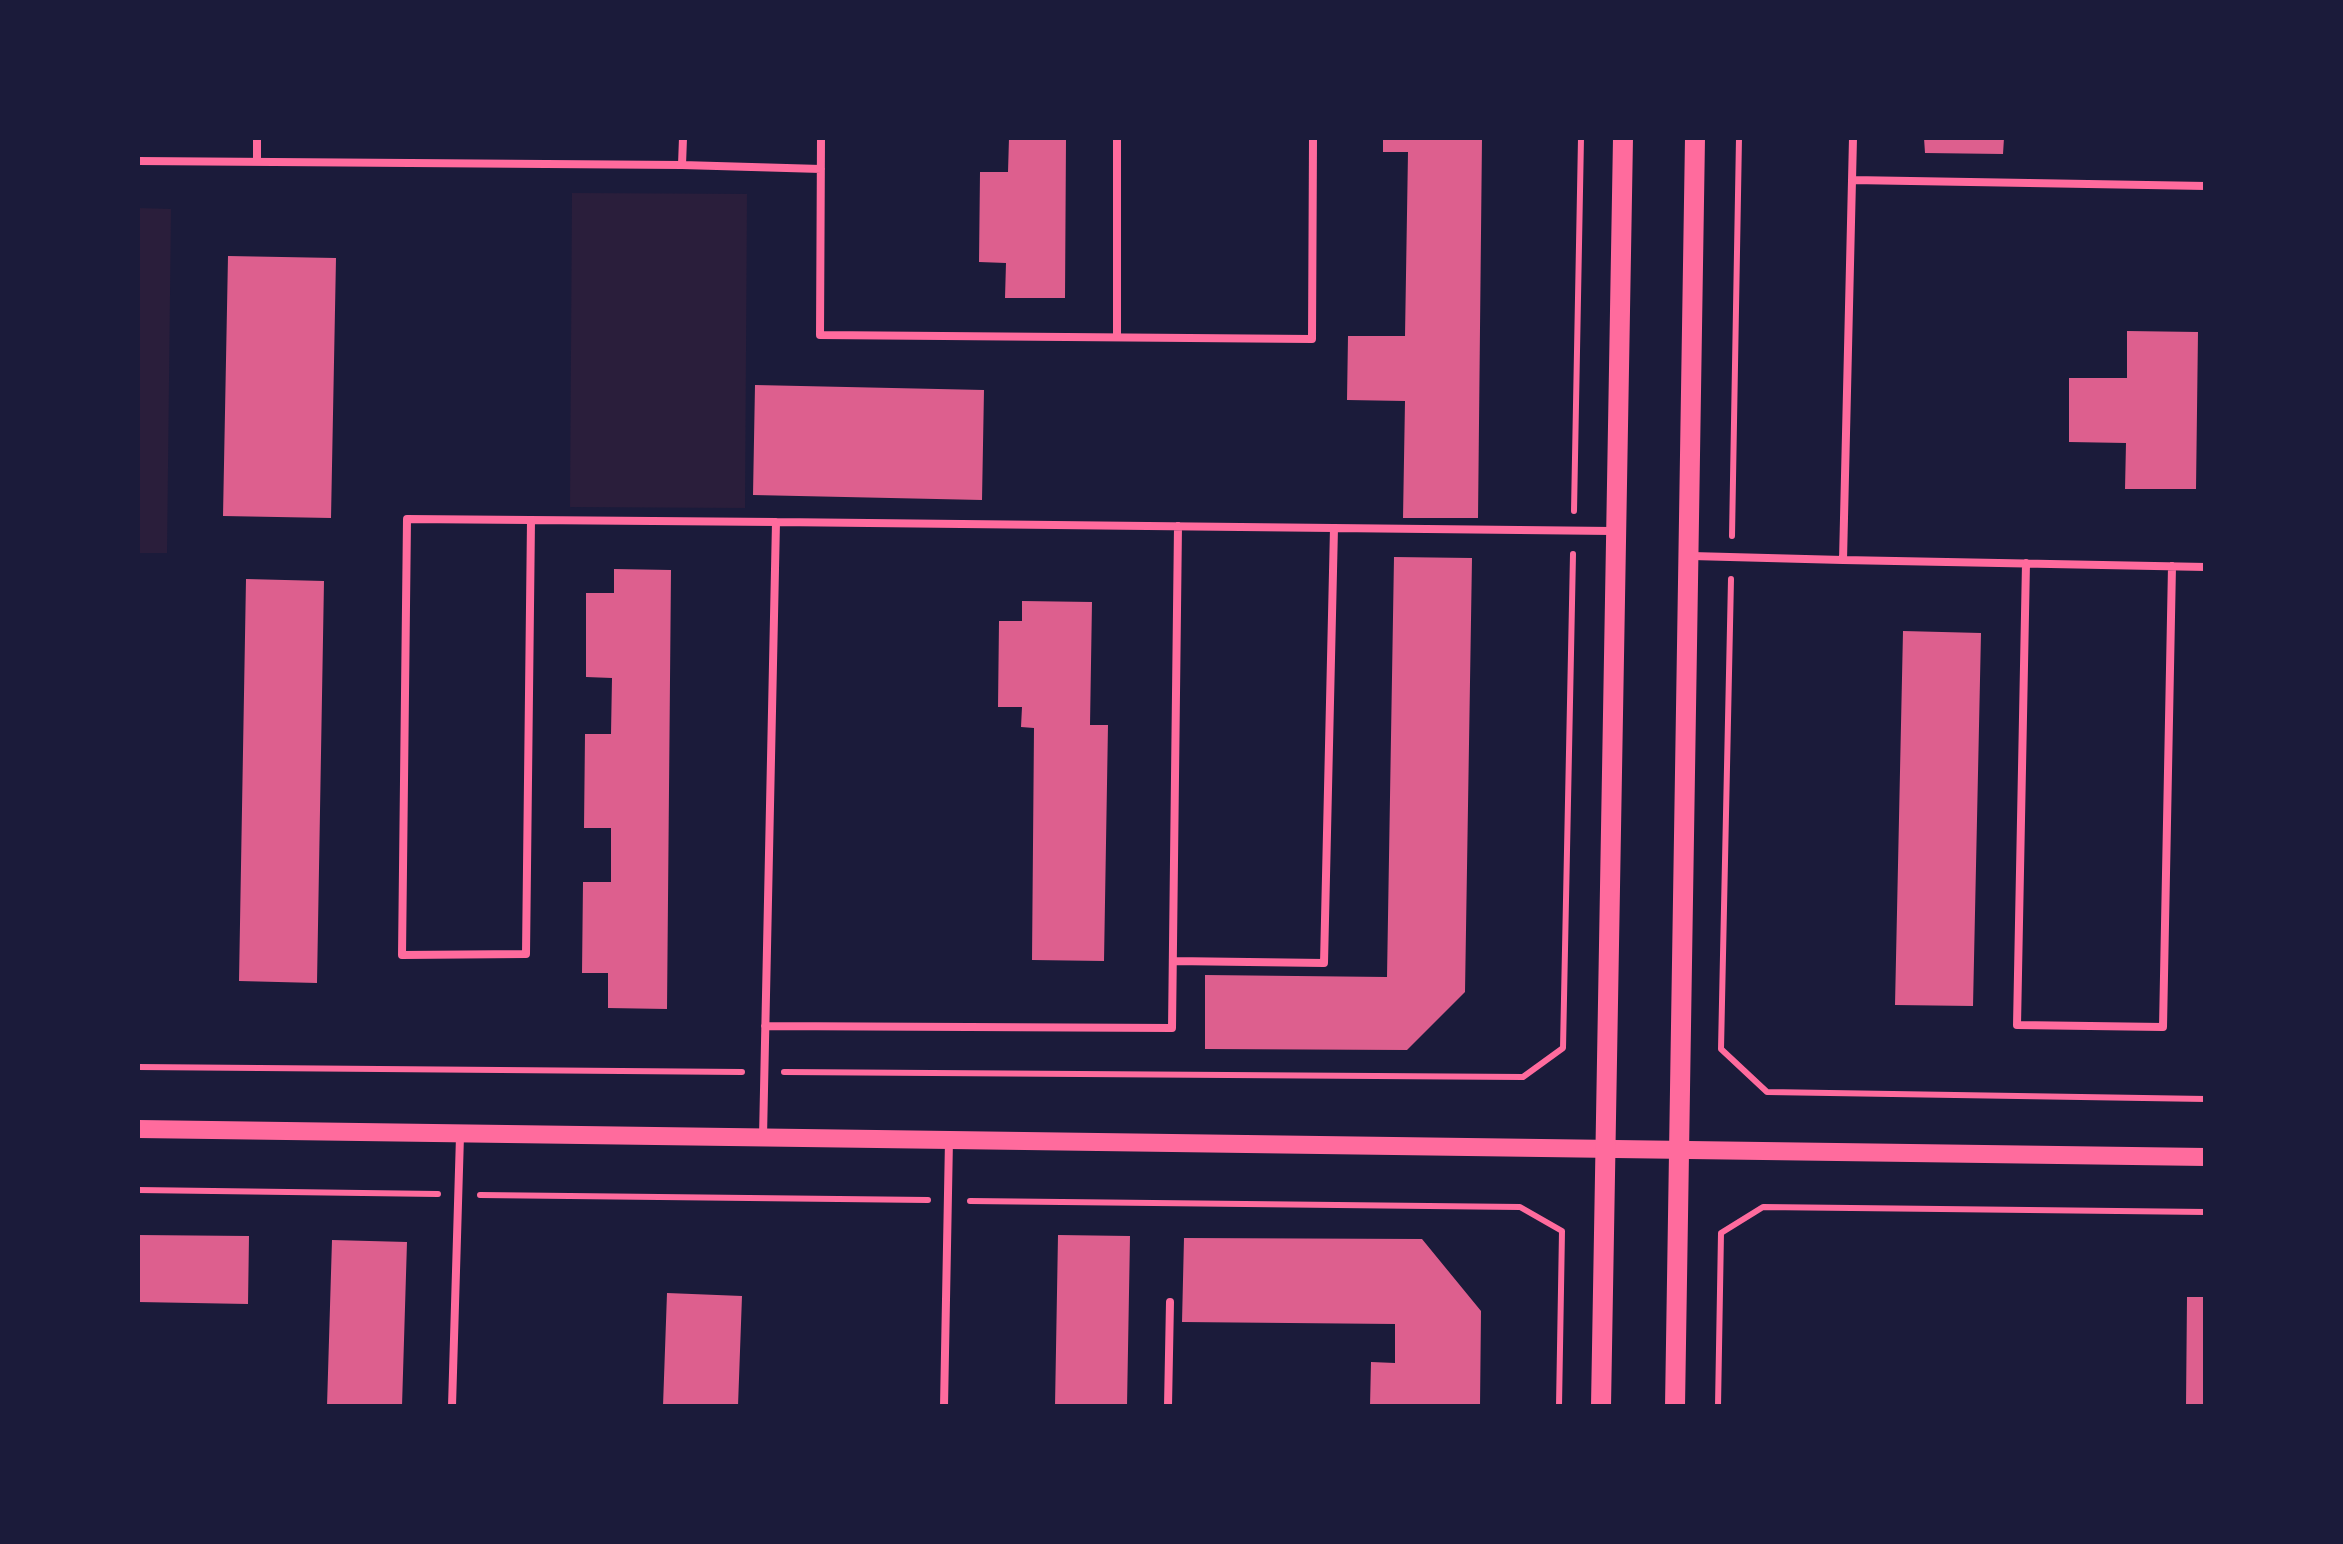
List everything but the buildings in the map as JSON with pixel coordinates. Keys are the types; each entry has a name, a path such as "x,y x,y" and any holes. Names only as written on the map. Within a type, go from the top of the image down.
{"main road":[{"path":"1602,1406 1624,138"},
{"path":"1675,1406 1696,138"}],"street":[{"path":"138,1129 2206,1157"}],"lane":[{"path":"257,138 257,162"},
{"path":"682,165 683,138"},
{"path":"822,138 820,335 1312,339 1313,138"},
{"path":"1117,138 1117,337"},
{"path":"1843,560 1852,138"},
{"path":"138,160 821,170"},
{"path":"1852,180 2206,186"},
{"path":"531,520 526,954 402,954 407,518 1616,531"},
{"path":"762,1137 776,522"},
{"path":"765,1026 1172,1028 1178,526"},
{"path":"1173,962 1324,963 1334,528"},
{"path":"1688,556 2206,567"},
{"path":"2026,564 2017,1024 2164,1026 2172,566"},
{"path":"452,1406 460,1134"},
{"path":"944,1406 949,1140"},
{"path":"1168,1406 1170,1302"}],"path":[{"path":"138,1068 1523,1077 1563,1048 1581,138"},
{"path":"1740,138 1721,1049 1767,1092 2206,1099"},
{"path":"138,1190 1520,1208 1562,1231 1559,1406"},
{"path":"1718,1406 1721,1233 1764,1207 2206,1212"}],"shaded area":[{"path":"572,193 747,194 745,508 570,507"},
{"path":"138,208 171,209 167,553 138,553"}]}
